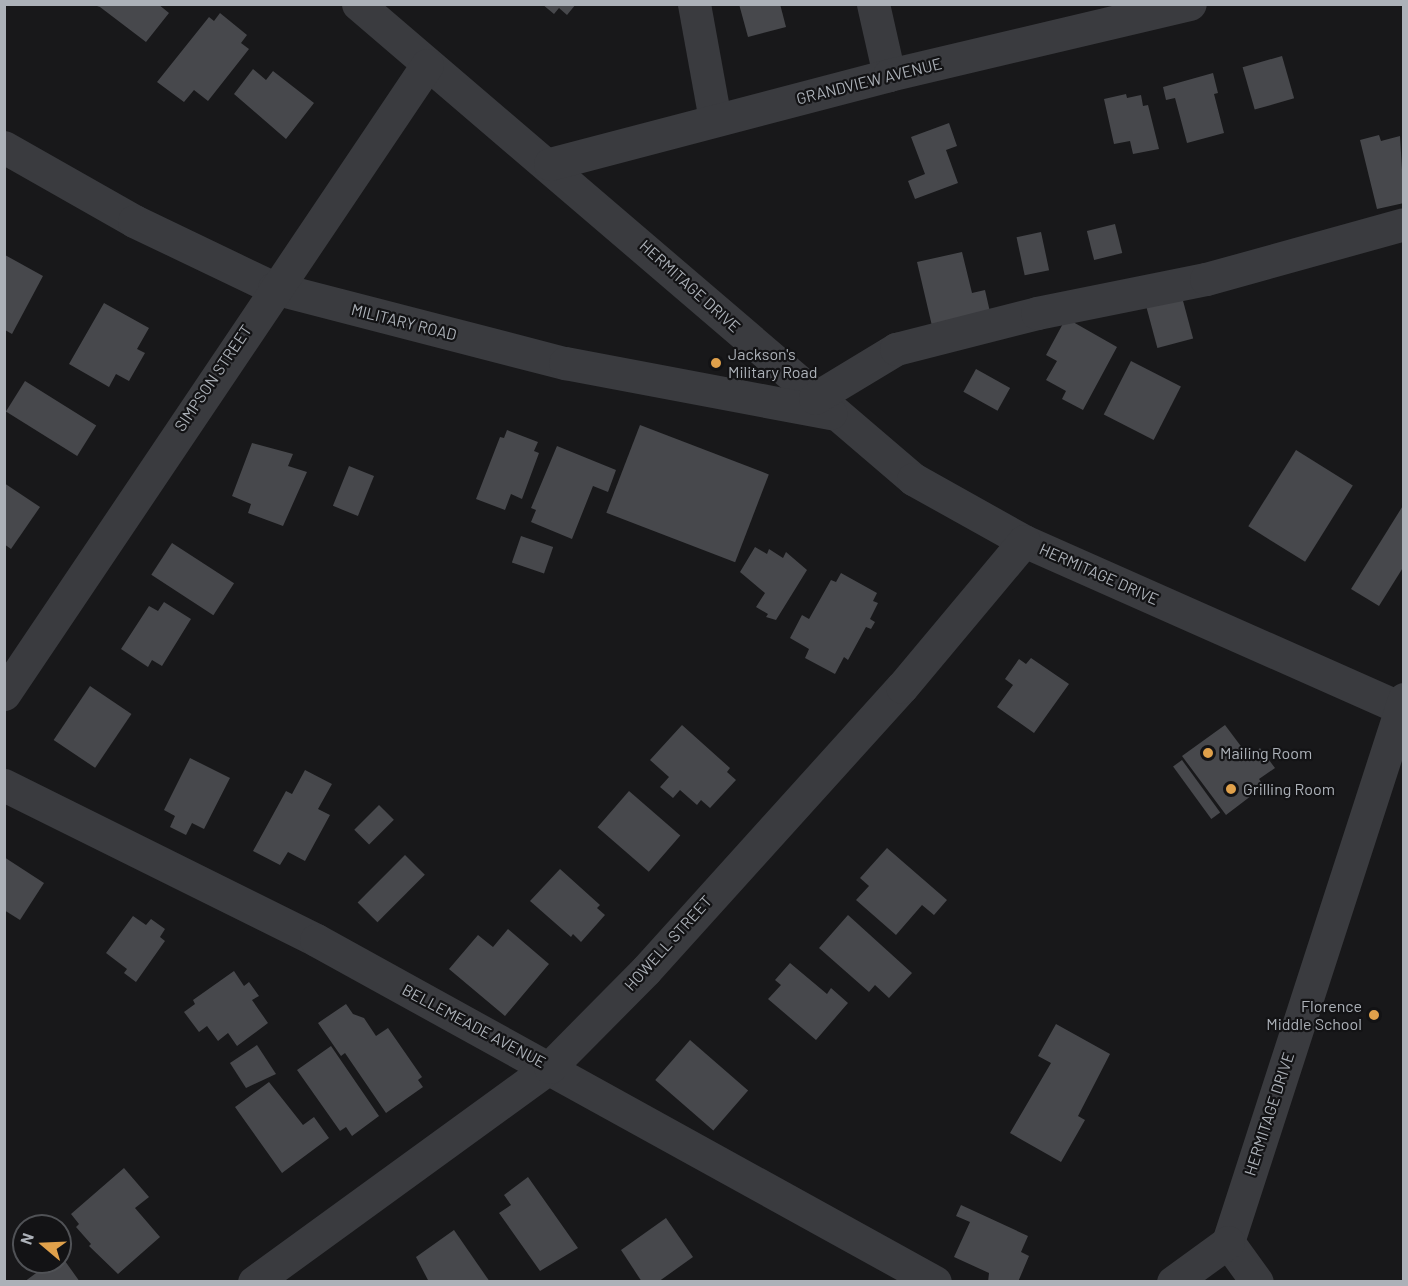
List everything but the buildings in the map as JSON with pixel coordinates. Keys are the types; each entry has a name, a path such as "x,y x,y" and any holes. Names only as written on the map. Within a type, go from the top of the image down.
{"street":[{"name":"HERMITAGE DRIVE","path":"358,4 427,65 550,164 823,406 914,479 1024,541 1402,705 1228,1242"},
{"path":"694,4 715,119"},
{"path":"873,4 889,75"},
{"name":"GRANDVIEW AVENUE","path":"550,164 889,75 1190,4"},
{"name":"SIMPSON STREET","path":"4,694 274,288 427,65"},
{"name":"MILITARY ROAD","path":"4,147 134,221 274,288 565,363 823,406"},
{"path":"823,406 896,349 1037,313 1206,279 1404,224"},
{"name":"HOWELL STREET","path":"254,1281 550,1067 646,970 902,687 1024,541"},
{"path":"1371,798 1404,773"},
{"name":"BELLEMEADE AVENUE","path":"4,785 316,940 935,1281"},
{"path":"1173,1281 1228,1242 1257,1281"}],"place":[{"name":"Jackson's Military Road","path":"716,363"},
{"name":"Mailing Room","path":"1208,753"},
{"name":"Grilling Room","path":"1231,789"},
{"name":"Florence Middle School","path":"1374,1015"}]}
